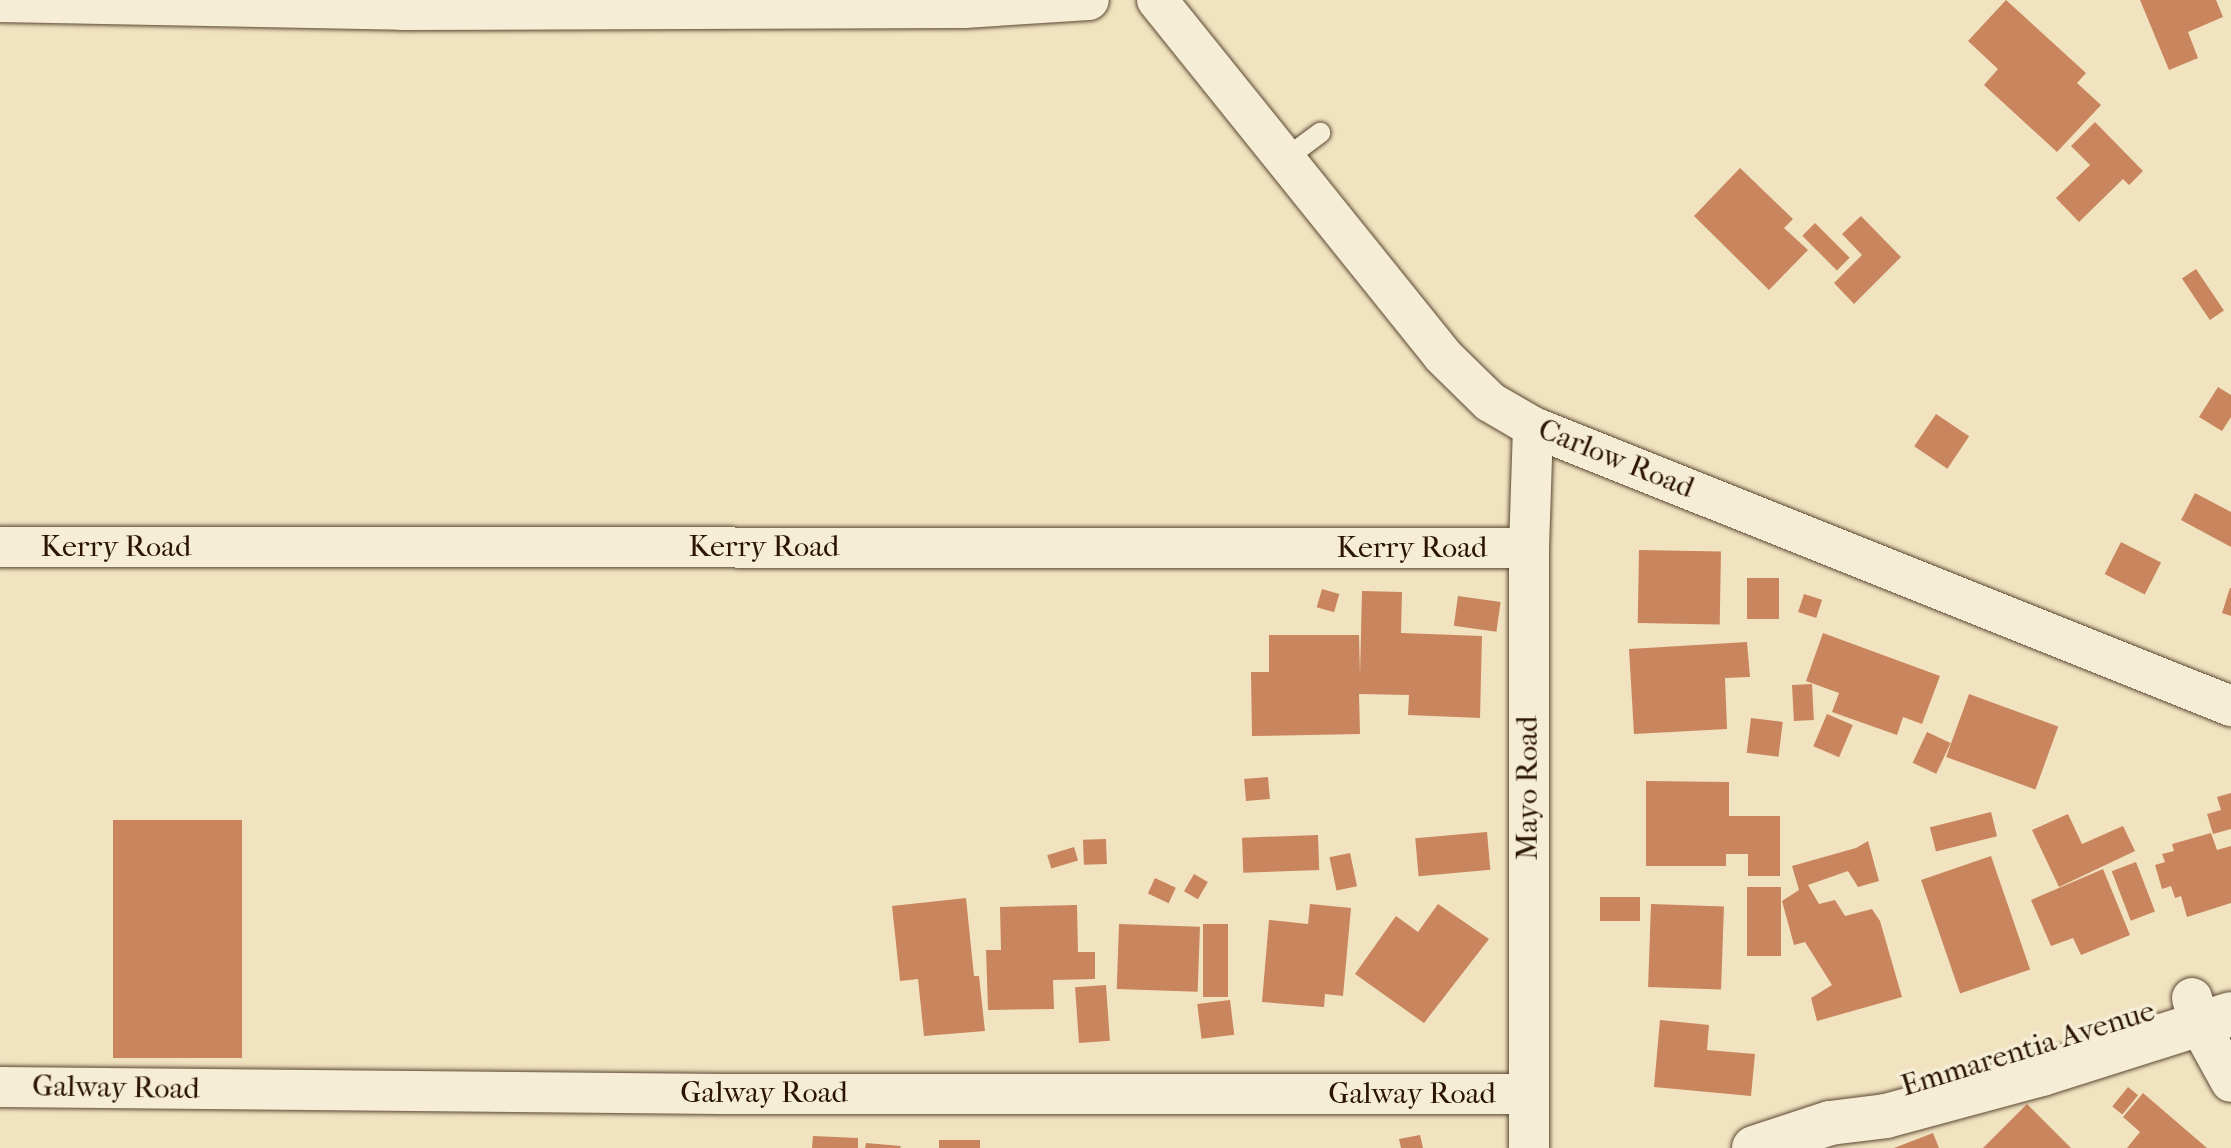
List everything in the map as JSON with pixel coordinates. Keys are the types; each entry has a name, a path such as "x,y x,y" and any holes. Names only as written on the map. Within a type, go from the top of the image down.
{"street":[{"path":"0,2 417,10 964,8 1089,0"},
{"name":"Carlow Road","path":"1157,0 1442,355 1482,396 1533,427 2231,706"},
{"name":"Mayo Road","path":"1529,1148 1529,548 1533,427"},
{"name":"Kerry Road","path":"0,547 1529,548"},
{"path":"2213,1005 2231,1082"},
{"name":"Emmarentia Avenue","path":"1754,1148 1830,1123 1900,1112 2042,1074 2213,1005"},
{"name":"Galway Road","path":"0,1087 723,1094 1528,1094"}],"lane":[{"path":"1285,159 1320,133"}],"building":[{"path":"2006,0 2086,73 2077,83 2101,105 2057,152 1984,85 1998,69 1968,41"},
{"path":"2140,0 2216,0 2223,17 2188,32 2198,58 2169,70"},
{"path":"2095,122 2143,171 2129,185 2123,179 2079,222 2056,198 2090,165 2071,146"},
{"path":"1740,168 1793,219 1784,228 1808,250 1769,290 1694,216"},
{"path":"1861,216 1901,257 1854,304 1834,283 1862,255 1842,234"},
{"path":"1815,223 1850,258 1837,270 1802,236"},
{"path":"2196,269 2224,310 2210,320 2182,279"},
{"path":"2218,387 2231,395 2231,417 2222,431 2199,417"},
{"path":"1936,414 1969,436 1947,469 1914,446"},
{"path":"2195,493 2231,512 2231,547 2181,520"},
{"path":"2121,542 2161,562 2145,595 2105,574"},
{"path":"1639,550 1721,551 1720,624 1638,623"},
{"path":"1747,578 1779,578 1779,619 1747,619"},
{"path":"2231,588 2231,616 2222,613"},
{"path":"1322,589 1339,594 1334,612 1317,607"},
{"path":"1362,591 1402,592 1401,633 1482,636 1480,718 1408,715 1409,695 1359,694 1360,734 1252,736 1251,672 1269,672 1269,635 1359,635 1360,675"},
{"path":"1804,594 1822,600 1816,618 1798,612"},
{"path":"1458,596 1501,602 1496,632 1454,626"},
{"path":"1823,633 1940,676 1922,724 1903,717 1897,735 1832,712 1839,693 1806,681"},
{"path":"1747,642 1750,677 1725,678 1727,729 1634,734 1629,649"},
{"path":"1812,684 1814,720 1794,721 1792,685"},
{"path":"1969,694 2058,726 2035,789 1946,757"},
{"path":"1827,714 1853,725 1839,757 1813,746"},
{"path":"1751,718 1783,722 1778,757 1747,753"},
{"path":"1927,732 1951,743 1936,774 1913,763"},
{"path":"1268,777 1270,799 1246,801 1244,779"},
{"path":"1646,781 1729,782 1729,816 1780,816 1780,876 1748,876 1748,854 1726,854 1726,866 1646,866"},
{"path":"2231,793 2231,829 2213,834 2207,814 2221,810 2217,797"},
{"path":"1991,812 1997,836 1936,851 1930,827"},
{"path":"2068,814 2082,844 2123,826 2135,851 2059,887 2032,830"},
{"path":"113,820 242,820 242,1058 113,1058"},
{"path":"1487,832 1490,870 1419,876 1415,838"},
{"path":"2211,833 2217,850 2231,846 2231,903 2187,917 2181,896 2175,898 2171,886 2162,889 2155,865 2165,862 2162,854 2174,851 2172,844"},
{"path":"1318,835 1319,870 1243,873 1242,838"},
{"path":"1106,839 1107,864 1084,865 1083,840"},
{"path":"1868,841 1879,881 1858,887 1848,871 1808,885 1819,904 1835,900 1845,916 1872,909 1880,921 1902,997 1817,1021 1811,998 1832,985 1805,942 1794,945 1782,901 1799,890 1792,866 1856,848"},
{"path":"1074,847 1078,860 1051,869 1047,855"},
{"path":"1350,853 1357,886 1337,891 1329,857"},
{"path":"1991,856 2030,969 1960,994 1921,880"},
{"path":"2136,862 2155,911 2131,921 2112,871"},
{"path":"2103,869 2130,935 2081,955 2073,938 2051,946 2031,900"},
{"path":"1194,874 1208,882 1198,899 1184,891"},
{"path":"1155,878 1176,888 1169,903 1148,893"},
{"path":"1747,887 1781,887 1781,956 1747,956"},
{"path":"1600,897 1640,897 1640,921 1600,921"},
{"path":"966,898 974,976 979,976 985,1031 924,1036 918,979 900,981 892,906"},
{"path":"1310,904 1351,908 1343,996 1325,994 1324,1007 1262,1002 1269,920 1308,924"},
{"path":"1438,904 1489,939 1424,1023 1355,974 1396,916 1418,932"},
{"path":"1651,904 1724,907 1721,989 1648,987"},
{"path":"1077,905 1078,952 1095,952 1095,979 1053,980 1054,1009 988,1010 986,950 1001,950 1000,907"},
{"path":"1119,924 1200,927 1198,992 1117,989"},
{"path":"1203,924 1228,924 1228,997 1203,997"},
{"path":"1106,985 1110,1041 1079,1043 1075,987"},
{"path":"1230,1000 1234,1035 1202,1039 1197,1004"},
{"path":"1660,1020 1709,1025 1707,1050 1755,1054 1751,1096 1654,1087"},
{"path":"2128,1087 2138,1095 2122,1115 2112,1106"},
{"path":"2143,1093 2207,1148 2127,1148 2140,1132 2123,1117"},
{"path":"2027,1104 2071,1148 1983,1148"},
{"path":"1933,1133 1939,1148 1894,1148"},
{"path":"1420,1135 1423,1148 1401,1148 1399,1139"},
{"path":"813,1136 858,1138 858,1148 812,1148"},
{"path":"939,1140 980,1140 980,1148 939,1148"},
{"path":"866,1143 901,1146 865,1148"}]}
